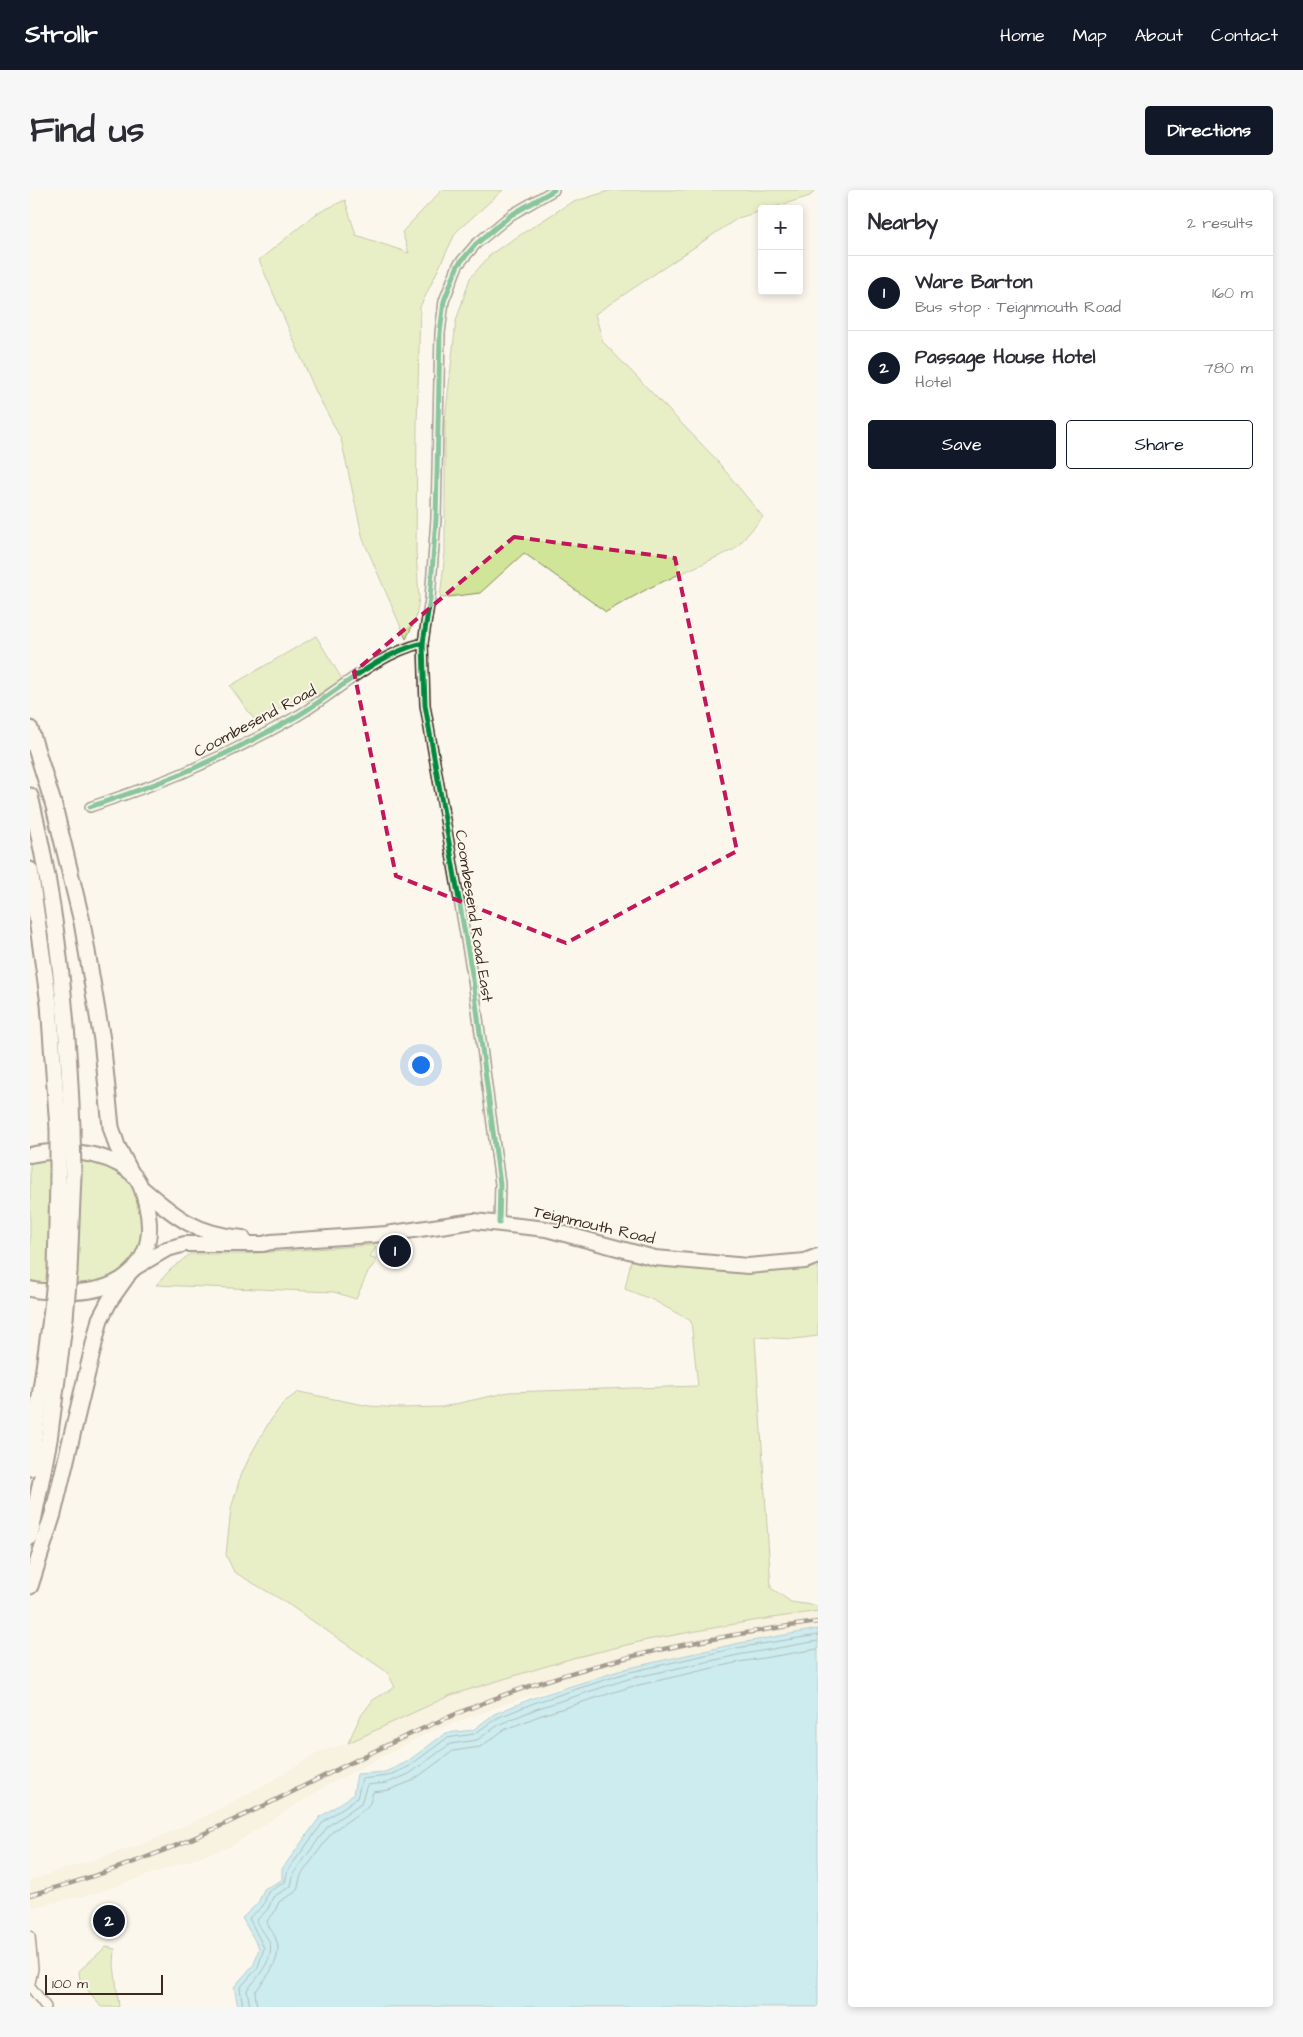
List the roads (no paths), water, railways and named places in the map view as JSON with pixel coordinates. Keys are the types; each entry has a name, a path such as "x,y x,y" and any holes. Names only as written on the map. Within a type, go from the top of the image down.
{"highway":[{"path":"30,729 54,806 82,922 102,1040 111,1126 115,1140 130,1171"},
{"path":"30,796 39,831 51,896 70,1065 65,1128 62,1270 47,1449 30,1537"},
{"path":"30,870 65,1128"},
{"path":"30,1586 53,1514 100,1319 132,1272"},
{"path":"30,1468 58,1318"}],"main road":[{"path":"30,1155 51,1152 80,1153 103,1158 130,1171 143,1189 148,1213 149,1232 146,1248 132,1272"},
{"name":"Teignmouth Road","path":"143,1189 179,1219 204,1230 218,1234 272,1242"},
{"name":"Teignmouth Road","path":"30,1289 46,1292 87,1292 111,1286 156,1254 180,1245 263,1244 386,1234 474,1220 546,1228 655,1258 748,1266 805,1262 818,1256"}],"street":[{"name":"Coombesend Road East","path":"499,1223 500,1184 473,980 426,706 423,678 423,643 430,599 436,520 440,333 444,301 458,265 476,244 510,215 554,190"},
{"name":"Coombesend Road","path":"90,807 183,773 255,738 306,710 386,656 407,647 423,643"},
{"path":"30,1936 33,1969 30,1985 46,2007"}],"water":[{"path":"818,1629 818,2007 238,2007 234,1987 254,1964 259,1948 242,1918 258,1903 264,1889 282,1880 282,1869 320,1817 353,1795 357,1774 385,1772 405,1763 446,1733 473,1730 494,1714 533,1698 625,1669 735,1644"}],"railway":[{"path":"30,1895 101,1874 170,1848 248,1813 403,1737 523,1688 648,1652 733,1635 818,1622"}],"place":[{"name":"Ware Barton","path":"395,1251"},
{"name":"Passage House Hotel","path":"109,1921"}]}
